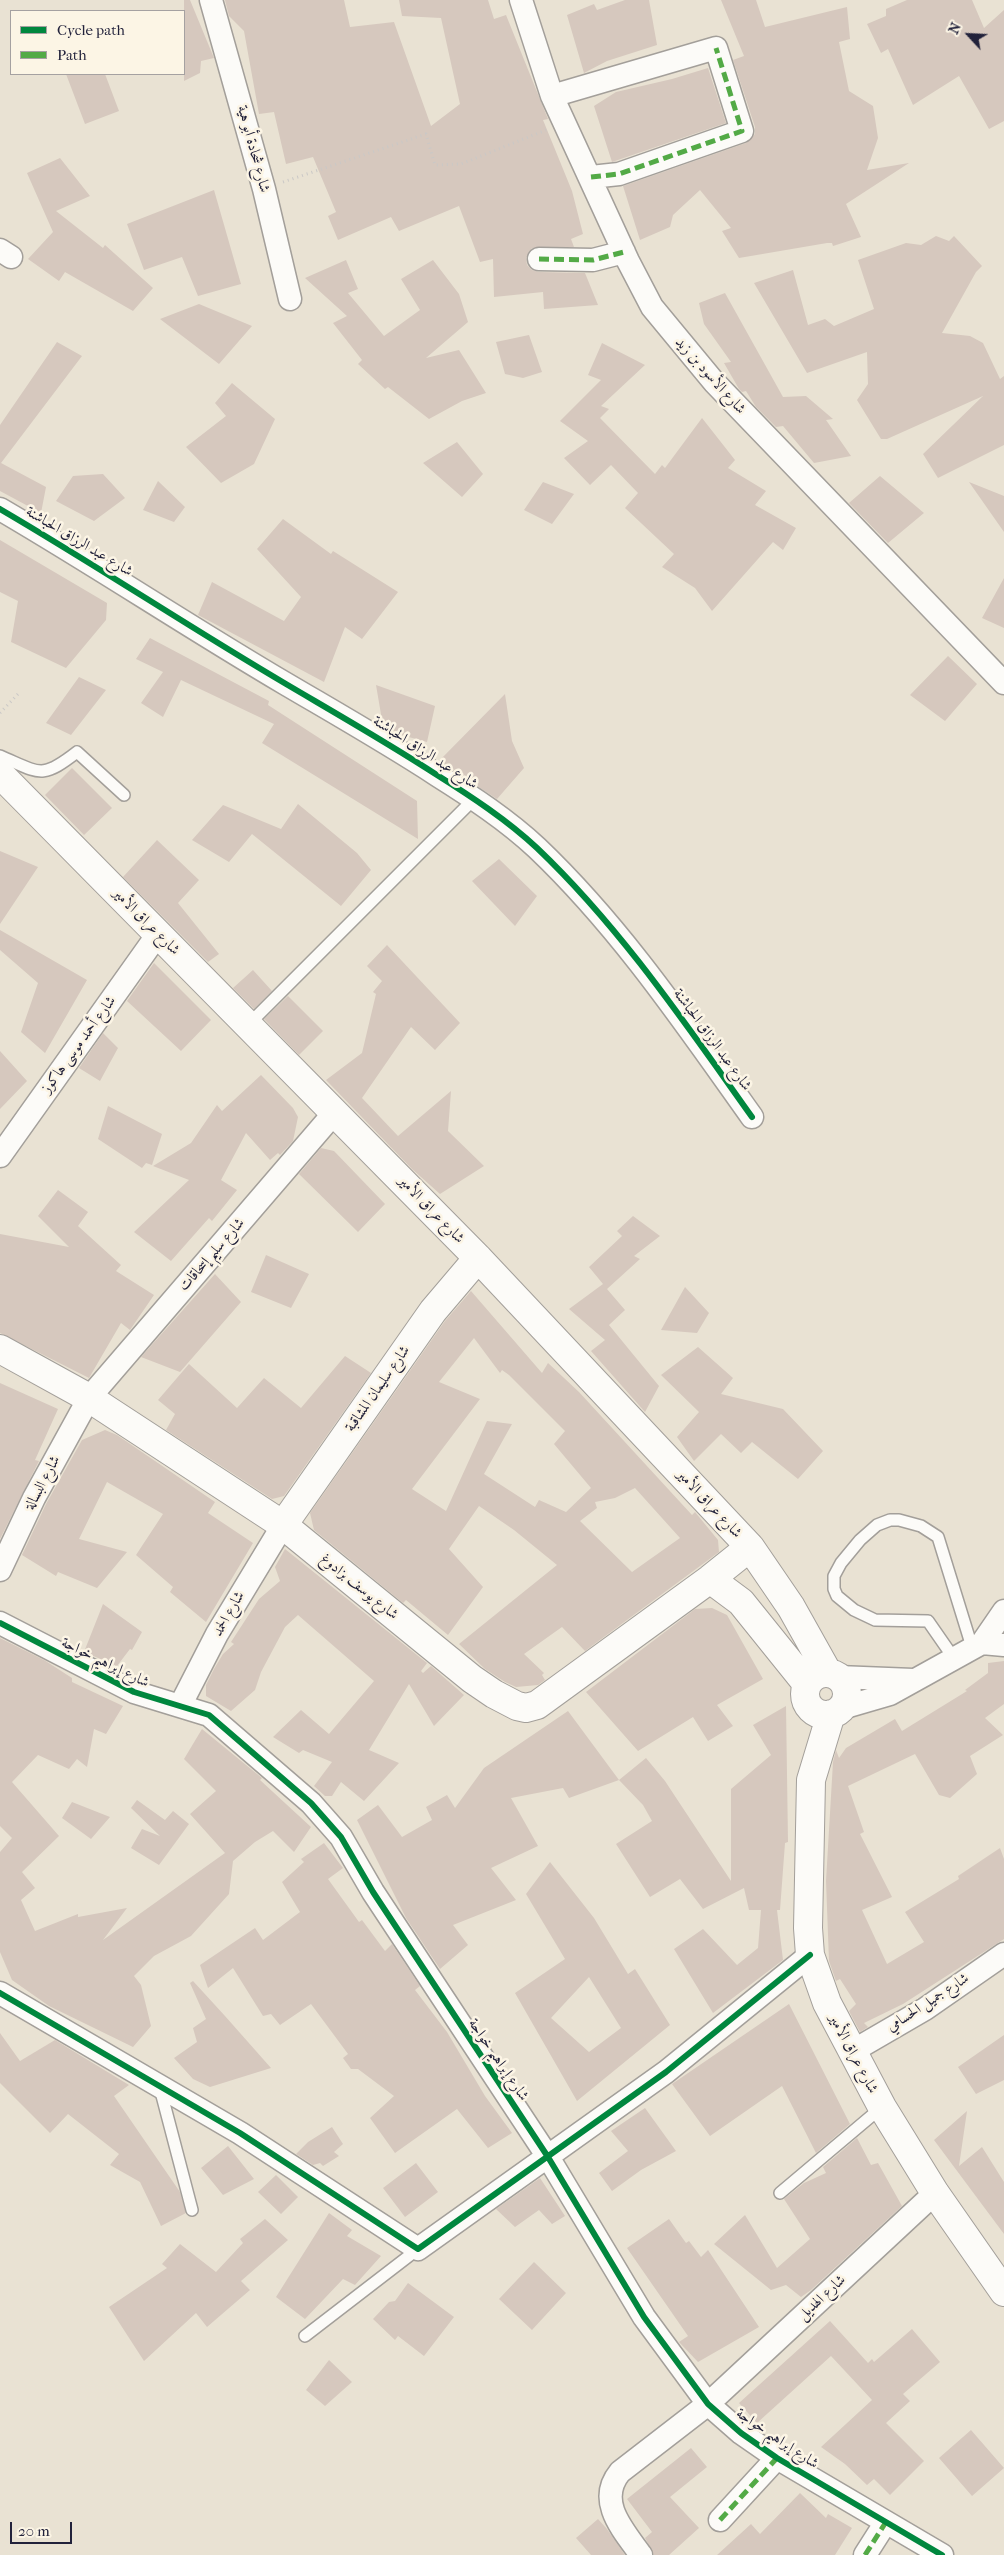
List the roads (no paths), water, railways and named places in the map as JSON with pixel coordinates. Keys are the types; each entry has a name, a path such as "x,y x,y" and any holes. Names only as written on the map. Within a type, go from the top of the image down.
{"main road":[{"name":"شارع عراق الأمير","path":"0,774 478,1258 750,1547 791,1607 826,1694 806,1773 811,1780 808,1928 810,1955 827,2003 851,2052 882,2107 935,2193 1004,2292"},
{"name":"شارع سليمان المشاقبة","path":"283,1525 434,1311 478,1258"},
{"name":"شارع يوسف بزادوغ","path":"0,1349 89,1398 283,1525 472,1679 494,1694 517,1706 526,1708 537,1705 710,1579 750,1547"},
{"path":"710,1579 741,1602 826,1694"}],"street":[{"name":"شارع شحادة أبو هية","path":"211,0 264,189 290,299"},
{"name":"شارع الأسود بن زيد","path":"521,0 552,96 624,252 652,307 714,382 1004,683"},
{"path":"552,96 716,48 742,131 619,174 591,177"},
{"path":"539,259 593,260 624,252"},
{"name":"شارع عبد الرزاق الحباشنة","path":"0,509 285,683 365,728 474,799 536,847 605,920 676,1010 752,1116"},
{"name":"شارع أحمد موسى هاكوز","path":"0,1156 158,934"},
{"name":"شارع سليم إسحاقات","path":"89,1398 335,1112"},
{"name":"شارع البسالة","path":"0,1570 34,1498 89,1398"},
{"name":"شارع الحمد","path":"180,1706 217,1634 283,1525"},
{"path":"826,1694 877,1700 977,1645 1004,1610"},
{"name":"شارع إبراهيم خواجة","path":"0,1623 134,1692 209,1715 311,1803 341,1837 373,1892 548,2157 644,2317 708,2404 741,2433 777,2458 942,2555"},
{"path":"977,1645 1004,1645"},
{"path":"826,1694 912,1680"},
{"name":"شارع جميل الحسامي","path":"851,2052 924,2009 1004,1954"},
{"path":"0,1993 159,2084 240,2133 418,2249 666,2072 810,1955"},
{"name":"شارع الهديل","path":"641,2555 622,2528 610,2503 609,2490 620,2472 708,2404 935,2193"},
{"path":"720,2520 777,2458"},
{"path":"865,2555 886,2522"}],"lane":[{"path":"0,756 33,770 50,771 77,752 124,795"},
{"path":"249,1024 474,799"},
{"path":"953,1657 928,1621 875,1620 854,1610 837,1596 834,1589 834,1576 841,1563 860,1540 878,1525 890,1520 899,1520 921,1526 938,1537 977,1645"},
{"path":"159,2084 192,2210"},
{"path":"780,2193 882,2107"},
{"path":"305,2336 418,2249"}]}
